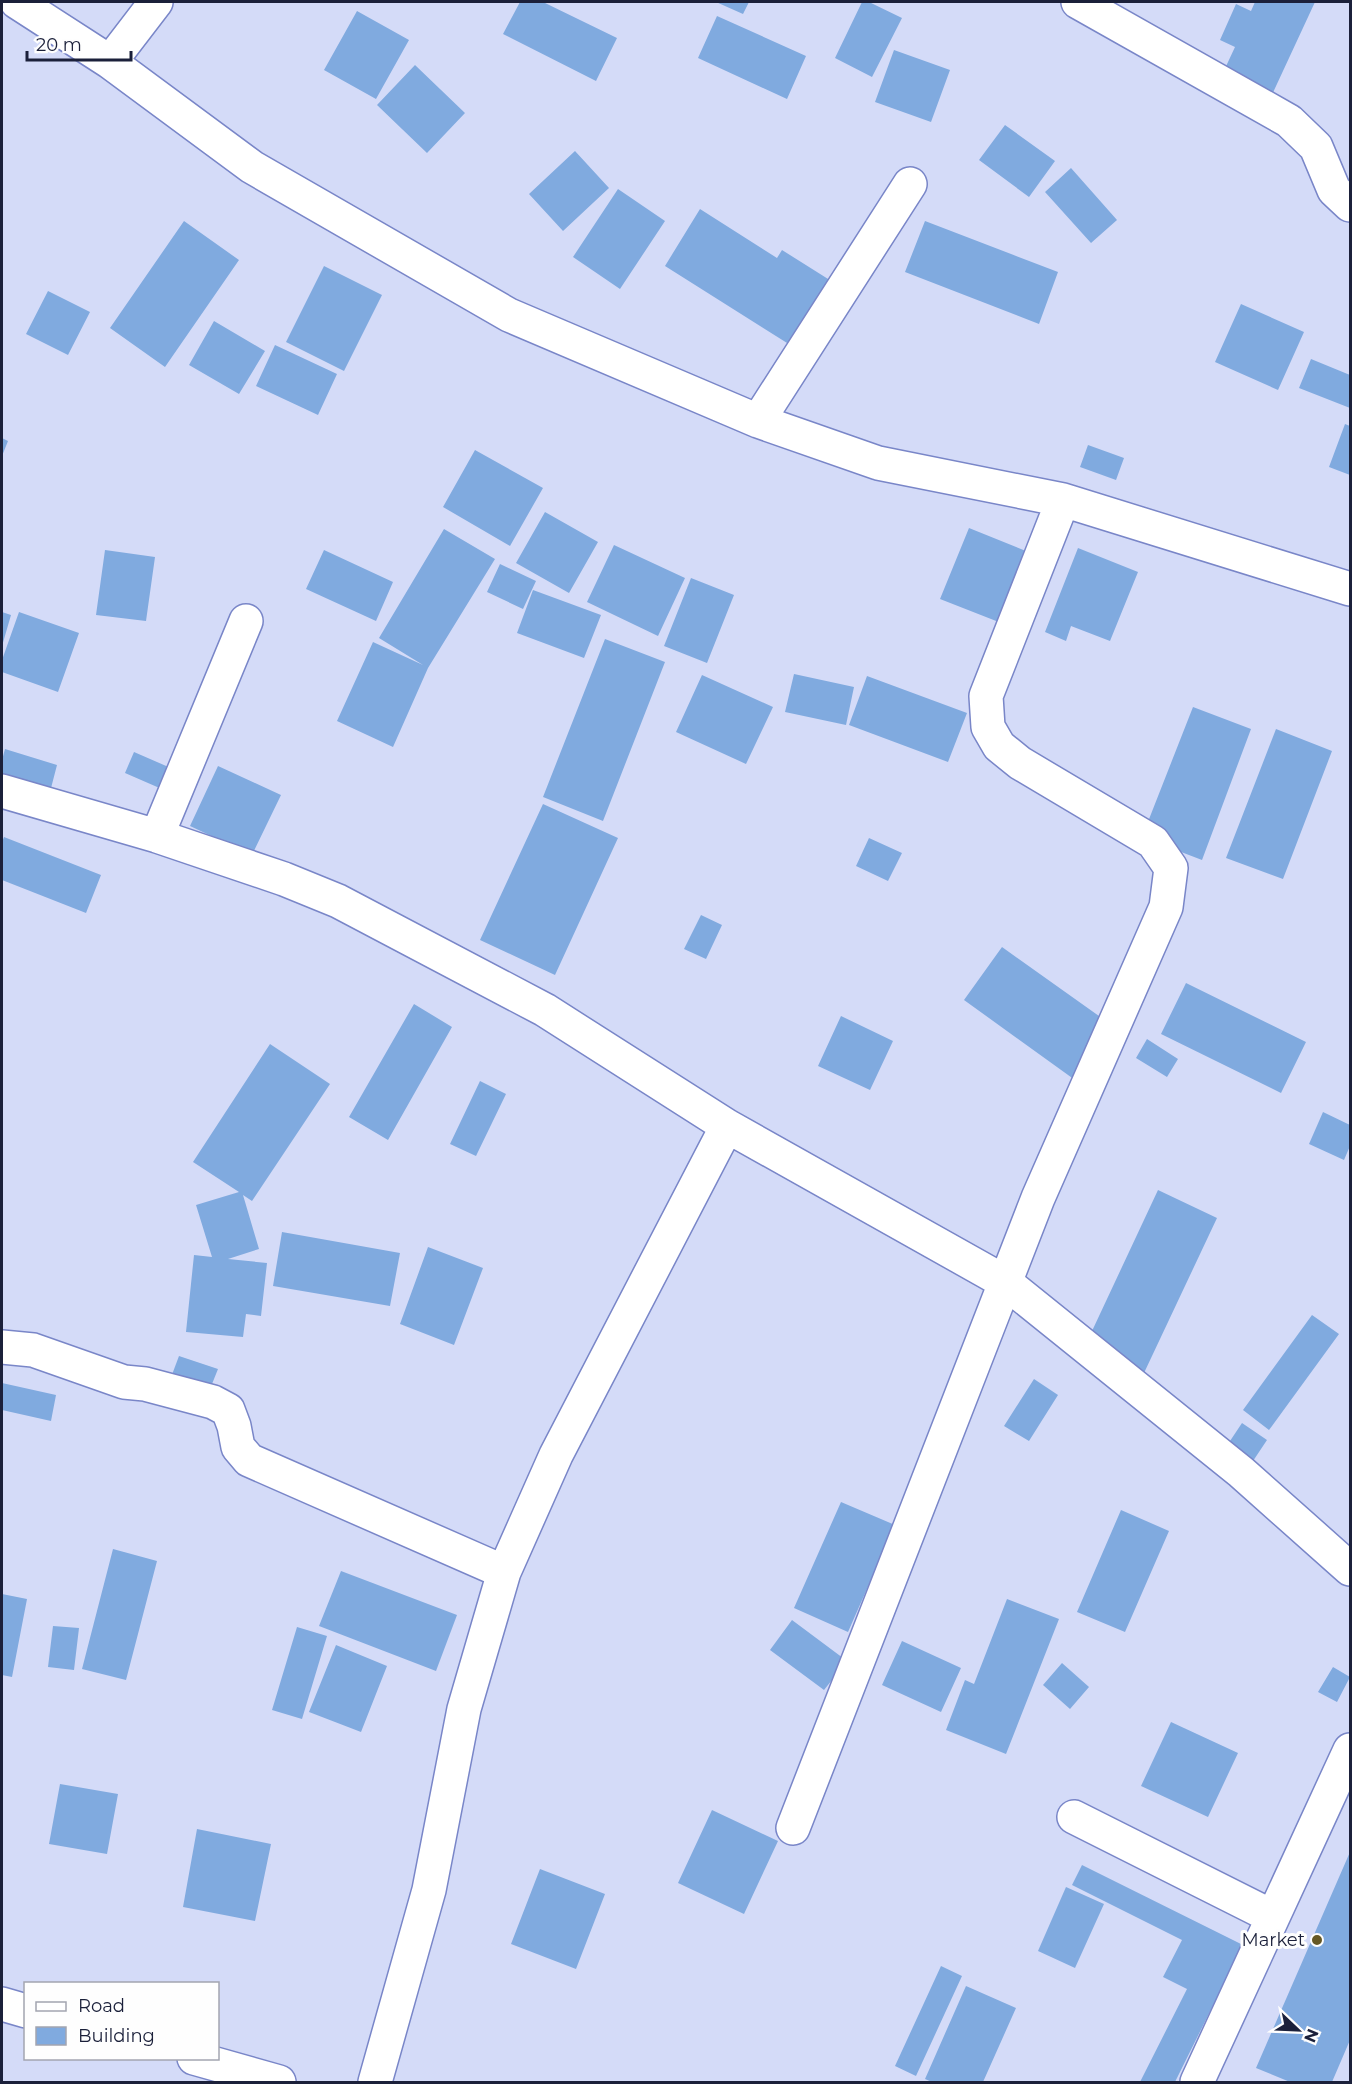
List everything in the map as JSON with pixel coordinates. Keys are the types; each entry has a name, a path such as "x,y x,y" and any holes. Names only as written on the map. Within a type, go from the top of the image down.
{"street":[{"path":"17,2 110,62 252,167 509,315 758,421 878,463 1063,500 1350,589"},
{"path":"110,62 156,2"},
{"path":"1078,2 1289,121 1316,147 1334,190 1350,205"},
{"path":"758,421 910,184"},
{"path":"793,1828 1038,1198 1166,907 1171,868 1152,842 1020,764 999,746 988,727 986,696 1063,500"},
{"path":"157,836 246,621"},
{"path":"2,791 157,836 284,879 338,901 545,1010 727,1125 1005,1282 1241,1472 1350,1569"},
{"path":"375,2082 429,1890 464,1709 504,1572 556,1455 727,1125"},
{"path":"2,1347 33,1350 124,1382 145,1384 213,1402 228,1410 238,1447 249,1461 504,1572"},
{"path":"1197,2082 1350,1750"},
{"path":"1074,1817 1273,1917"},
{"path":"2,2004 24,2010"},
{"path":"201,2060 279,2082"}],"building":[{"path":"520,2 543,2 617,38 596,81 503,34"},
{"path":"716,2 749,2 743,14"},
{"path":"862,2 869,2 902,18 872,77 835,58"},
{"path":"1255,2 1315,2 1270,99 1221,77 1235,47 1220,40 1236,4 1251,11"},
{"path":"357,11 409,40 376,99 324,70"},
{"path":"717,16 806,56 787,99 698,58"},
{"path":"894,50 950,70 931,122 875,102"},
{"path":"415,65 465,113 427,153 377,105"},
{"path":"1005,125 1055,161 1029,197 979,160"},
{"path":"575,151 609,188 563,231 529,194"},
{"path":"1071,168 1117,220 1091,243 1045,192"},
{"path":"618,189 665,221 620,289 573,257"},
{"path":"700,209 777,258 782,250 844,289 803,353 665,266"},
{"path":"184,221 239,260 165,367 110,328"},
{"path":"925,221 1058,272 1039,324 905,272"},
{"path":"324,266 382,295 344,371 286,342"},
{"path":"48,291 90,312 68,355 26,334"},
{"path":"1241,304 1304,332 1278,390 1215,362"},
{"path":"214,321 265,351 239,394 189,365"},
{"path":"275,345 337,374 318,415 256,386"},
{"path":"1311,359 1350,375 1350,408 1299,388"},
{"path":"1345,424 1350,426 1350,475 1329,467"},
{"path":"2,438 8,441 2,456"},
{"path":"1088,445 1124,458 1116,480 1080,467"},
{"path":"475,450 543,488 510,546 443,507"},
{"path":"545,512 598,542 569,593 516,563"},
{"path":"969,528 1043,558 1014,628 940,599"},
{"path":"444,529 495,559 428,668 393,747 337,721 373,642 423,665 379,638"},
{"path":"614,545 685,578 658,636 587,602"},
{"path":"1078,548 1138,572 1110,641 1071,626 1066,641 1045,632"},
{"path":"105,550 155,557 146,621 96,615"},
{"path":"324,550 393,582 376,621 306,589"},
{"path":"500,564 536,581 523,609 487,592"},
{"path":"691,578 734,595 707,663 664,646"},
{"path":"533,590 601,615 584,658 517,633"},
{"path":"2,612 11,615 2,646"},
{"path":"19,612 79,633 58,692 2,672 2,660"},
{"path":"605,639 665,662 603,821 543,797"},
{"path":"794,674 854,687 846,725 785,712"},
{"path":"702,675 773,707 746,764 676,732"},
{"path":"867,676 967,713 948,762 849,725"},
{"path":"1193,707 1251,729 1202,860 1142,837"},
{"path":"1276,729 1332,751 1283,879 1226,858"},
{"path":"5,749 57,765 50,792 2,777 2,760"},
{"path":"134,752 180,772 171,793 125,773"},
{"path":"218,766 281,795 252,855 190,826"},
{"path":"543,804 618,838 555,975 480,940"},
{"path":"4,837 101,875 86,913 2,880"},
{"path":"869,838 902,853 888,881 856,866"},
{"path":"701,915 722,925 706,959 684,949"},
{"path":"1002,947 1113,1026 1075,1080 964,1000"},
{"path":"1186,983 1306,1042 1281,1093 1161,1034"},
{"path":"414,1004 452,1027 388,1140 349,1117"},
{"path":"841,1016 893,1041 870,1090 818,1066"},
{"path":"1147,1039 1178,1059 1167,1077 1136,1058"},
{"path":"270,1044 330,1084 252,1201 243,1195 259,1249 228,1259 267,1263 261,1316 246,1314 243,1337 186,1332 194,1255 212,1257 196,1205 239,1192 193,1162"},
{"path":"480,1081 506,1094 476,1156 450,1144"},
{"path":"1323,1112 1350,1125 1350,1146 1344,1160 1309,1144"},
{"path":"1158,1190 1217,1218 1144,1373 1085,1346"},
{"path":"282,1232 400,1253 390,1306 273,1286"},
{"path":"428,1247 483,1268 454,1345 400,1324"},
{"path":"1312,1315 1339,1334 1269,1430 1243,1410"},
{"path":"179,1356 218,1369 208,1394 170,1380"},
{"path":"1034,1379 1058,1395 1029,1441 1004,1426"},
{"path":"2,1383 56,1395 51,1421 2,1410"},
{"path":"1242,1423 1267,1440 1253,1461 1228,1444"},
{"path":"841,1502 895,1525 848,1632 794,1608"},
{"path":"1121,1510 1169,1531 1125,1632 1077,1612"},
{"path":"113,1549 157,1561 126,1680 82,1669"},
{"path":"341,1571 457,1615 436,1671 319,1626"},
{"path":"2,1594 27,1599 12,1677 2,1675"},
{"path":"1007,1599 1059,1619 1006,1754 946,1730 965,1680 974,1684"},
{"path":"792,1620 847,1661 824,1690 770,1650"},
{"path":"53,1626 79,1628 74,1670 48,1667"},
{"path":"297,1627 327,1636 302,1719 272,1710"},
{"path":"902,1641 961,1668 941,1712 882,1685"},
{"path":"336,1645 387,1666 361,1732 309,1712"},
{"path":"1062,1663 1089,1687 1070,1709 1043,1685"},
{"path":"1333,1667 1350,1677 1337,1702 1318,1692"},
{"path":"1171,1722 1238,1753 1208,1817 1141,1786"},
{"path":"60,1784 118,1794 107,1854 49,1844"},
{"path":"712,1810 778,1841 744,1914 678,1883"},
{"path":"197,1829 271,1844 255,1921 183,1907"},
{"path":"1350,1852 1350,2040 1332,2082 1290,2082 1256,2068"},
{"path":"1082,1865 1243,1945 1175,2082 1140,2082 1187,1989 1163,1977 1182,1940 1072,1885"},
{"path":"540,1869 605,1894 576,1969 511,1944"},
{"path":"1066,1887 1104,1904 1075,1968 1038,1951"},
{"path":"941,1966 962,1976 916,2076 895,2066"},
{"path":"966,1986 1016,2008 983,2082 932,2082 925,2079"}],"place":[{"name":"Market","path":"1317,1940"}]}
